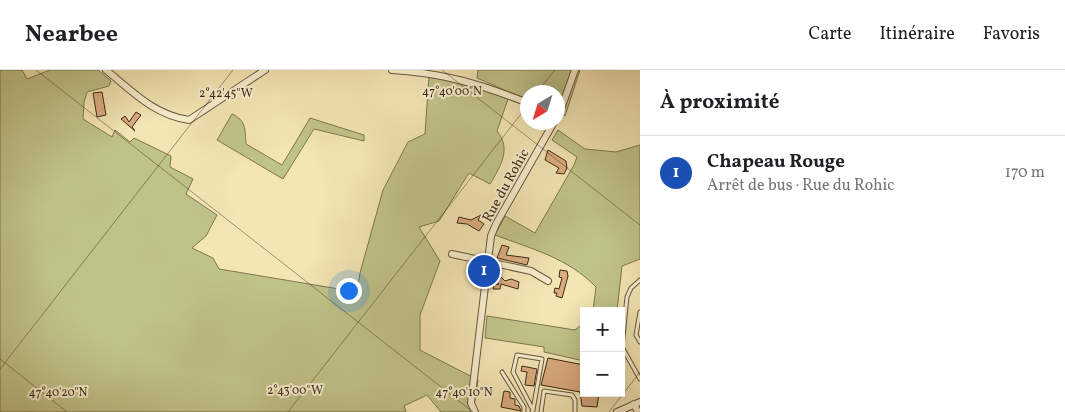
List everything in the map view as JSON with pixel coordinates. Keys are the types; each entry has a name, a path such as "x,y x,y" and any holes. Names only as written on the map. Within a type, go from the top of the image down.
{"street":[{"path":"106,70 149,106 162,113 189,120 265,70"},
{"path":"392,70 441,75 488,87 520,100"},
{"path":"565,99 576,70"},
{"name":"Rue du Rohic","path":"474,412 471,404 487,262 496,224 549,130"},
{"path":"452,254 531,271 548,281"},
{"path":"617,412 637,403 638,412"}],"lane":[{"path":"640,280 631,288 627,297 622,347 640,379"},
{"path":"640,312 636,335 640,342"},
{"path":"518,355 542,359 533,411 513,372 518,355"},
{"path":"502,372 524,407 524,412"},
{"path":"541,412 544,391 572,395 575,400 575,412"}],"green space":[{"path":"0,70 22,70 27,79 50,70 98,70 111,81 109,86 87,92 84,102 83,119 112,137 115,130 130,142 134,138 171,156 170,167 193,179 186,194 217,215 206,236 192,248 213,258 219,269 357,292 360,273 383,190 408,142 425,134 429,76 474,86 508,99 497,131 504,144 503,158 490,184 469,173 439,221 419,227 440,261 420,315 420,350 478,380 473,412 441,412 427,395 404,406 406,412 0,412"},
{"path":"478,70 580,70 565,116 565,85 520,85 520,97 477,78"},
{"path":"232,114 237,116 242,122 245,129 246,144 282,165 310,118 364,135 364,141 314,129 283,179 217,140"},
{"path":"558,130 585,149 616,152 640,145 640,259 622,266 617,307 594,307 596,287 585,277 549,255 495,235 505,216 535,233 577,157 552,140"},
{"path":"487,316 575,330 580,326 580,360 544,352 544,347 485,338"}],"building":[{"path":"102,92 106,115 97,117 93,93"},
{"path":"136,112 141,115 132,127 135,131 121,119 125,116 129,122"},
{"path":"548,150 566,161 567,168 564,174 556,173 559,168 545,160"},
{"path":"481,215 478,220 484,224 479,231 467,224 457,223 459,217 471,220"},
{"path":"502,245 509,247 506,255 529,258 527,265 497,258"},
{"path":"560,270 567,271 568,276 562,298 556,296 557,293 554,293 555,288 559,289 562,278 559,277"},
{"path":"501,277 505,281 511,279 519,282 518,289 501,284 500,289 493,289 494,281 498,281"},
{"path":"548,358 580,364 580,392 541,385"},
{"path":"522,366 537,369 534,386 525,385 527,372 521,371"},
{"path":"504,391 510,392 510,398 515,399 515,405 519,406 521,411 501,407"},
{"path":"581,397 598,397 597,407 582,406"}],"place":[{"name":"Chapeau Rouge","path":"484,271"}]}
